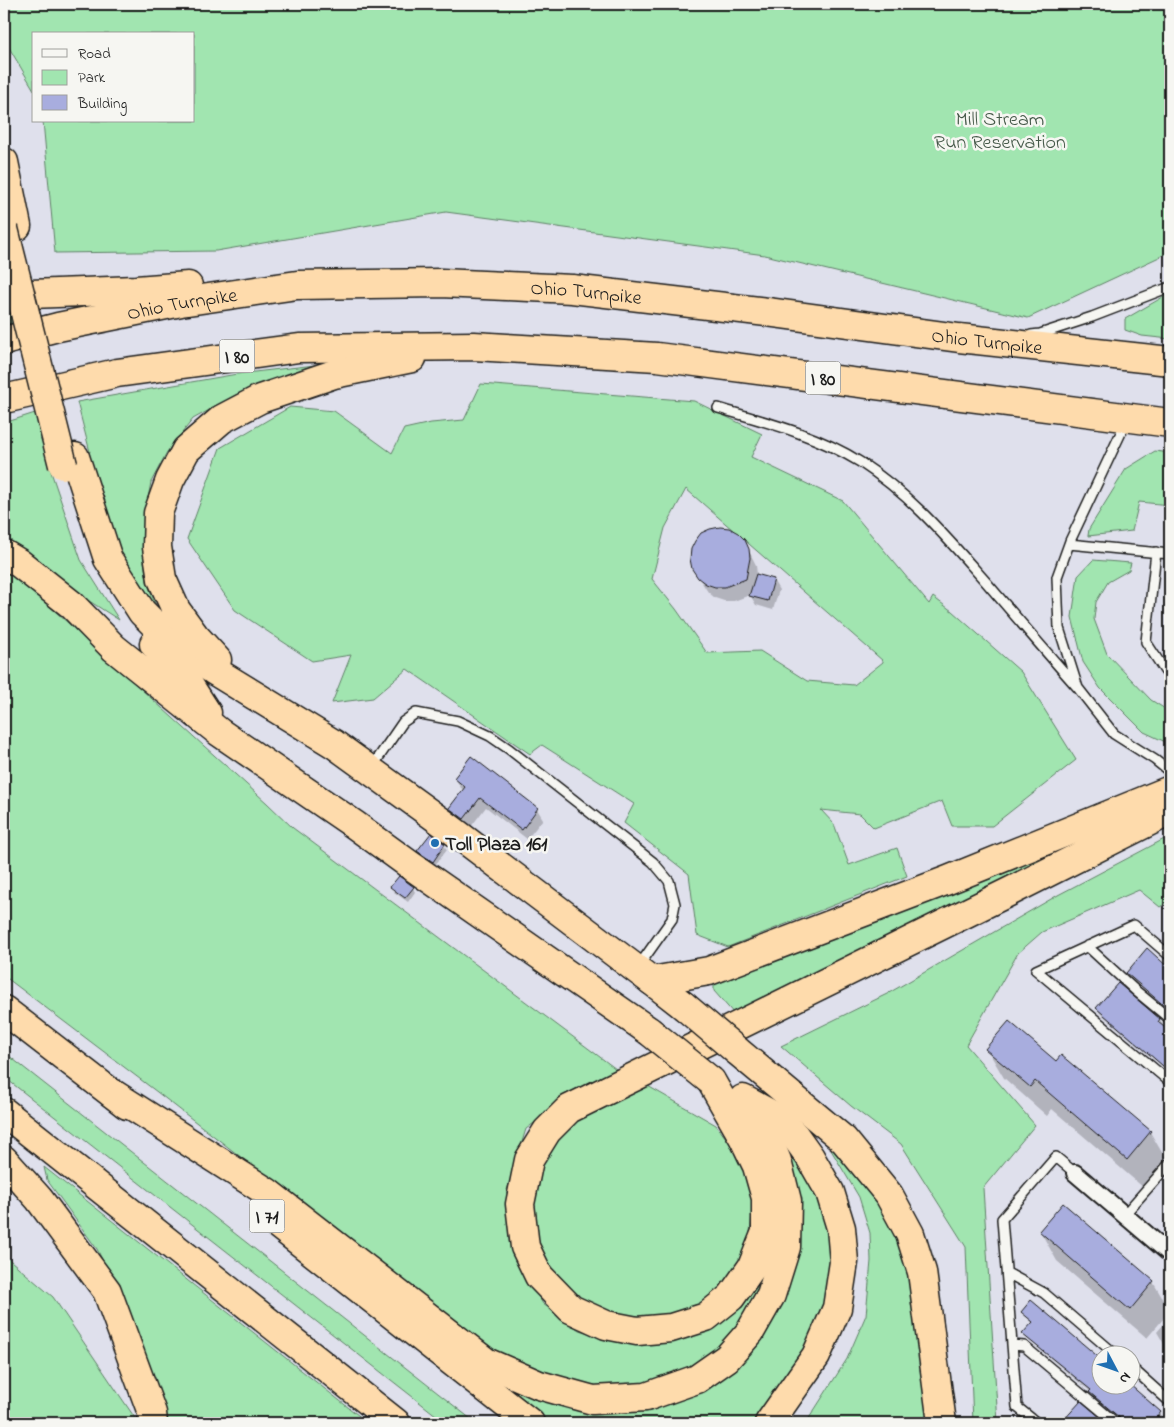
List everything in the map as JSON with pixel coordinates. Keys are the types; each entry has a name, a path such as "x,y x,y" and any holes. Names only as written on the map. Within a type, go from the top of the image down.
{"highway":[{"path":"4,162 10,228 92,555 126,616 178,668 219,732"},
{"path":"4,295 136,290 246,282 274,282 297,285"},
{"name":"Ohio Turnpike","path":"4,341 58,327 181,302 297,285 441,283 572,289 767,312 959,338 1170,361"},
{"path":"242,687 194,636 176,610 162,579 158,547 158,513 170,480 186,450 222,418 260,399 334,374 474,346"},
{"name":"I 80","path":"4,399 117,373 299,348 474,346 658,357 1170,423"},
{"path":"69,461 108,560 142,612 163,633 213,670 334,744 443,823 684,1006 844,1140 889,1195 910,1234 922,1272 942,1423"},
{"path":"4,554 19,563 72,605 114,648 219,732 649,1031 711,1081 758,1124 769,1142 787,1201 786,1247 771,1295 750,1332 727,1358 697,1379 646,1397 593,1400 539,1385 486,1362 267,1192 112,1093"},
{"path":"644,975 709,971 948,880 1170,790"},
{"path":"711,1081 757,1166 766,1198 766,1232 752,1267 731,1297 706,1317 672,1328 637,1331 606,1325 570,1309 539,1276 525,1247 520,1204 530,1160 547,1131 569,1109 1170,811"},
{"name":"I 71","path":"4,1010 530,1423"},
{"path":"764,1074 825,1149 842,1174 852,1201 860,1249 855,1294 837,1350 788,1423"},
{"path":"711,1081 776,1117 795,1136 810,1157 830,1192 841,1228 844,1262 837,1308 816,1356 769,1423"},
{"path":"4,1112 396,1423"},
{"path":"4,1160 39,1199 107,1291 152,1413 153,1423"}],"street":[{"path":"1075,1173 1170,1254"}],"lane":[{"path":"959,338 1040,334 1092,317 1170,287"},
{"path":"718,408 776,425 824,443 858,461 893,486 924,513 1078,688 1114,734 1156,760 1170,772"},
{"path":"1078,688 1059,628 1057,577 1069,544 1128,418"},
{"path":"1069,544 1170,554"},
{"path":"1156,552 1146,642 1165,671 1170,675"},
{"path":"370,770 404,722 416,713 458,721 490,736 509,749 654,862 668,881 674,904 672,920 644,975"},
{"path":"1170,956 1134,925 1036,970 1170,1082"},
{"path":"1087,946 1170,1019"},
{"path":"1036,1423 1017,1407 1002,1219 1056,1156 1075,1173"},
{"path":"1124,1215 1170,1163"},
{"path":"1007,1273 1044,1293 1103,1344"},
{"path":"1012,1345 1024,1346 1116,1423"},
{"path":"1142,1377 1170,1402"}],"green space":[{"name":"Mill Stream Run Reservation","path":"4,4 1170,4 1170,252 1028,318 765,255 446,212 216,251 55,253 43,122 195,122 195,32 32,32 32,87 4,39"},
{"path":"1170,293 1170,339 1142,336 1125,330 1125,319"},
{"path":"8,303 12,323 4,325 4,304"},
{"path":"324,364 238,394 193,419 167,452 151,482 144,519 144,561 147,582 156,606 143,594 108,534 84,454 90,452 77,402 237,374"},
{"path":"481,384 694,401 762,434 751,457 843,501 929,604 933,597 952,611 1021,672 1076,760 992,826 952,826 942,801 874,828 860,814 821,810 834,824 849,865 897,848 907,876 728,947 697,935 689,874 624,823 634,804 542,745 530,754 407,669 373,698 332,703 351,655 312,661 235,610 187,539 220,448 290,407 334,411 392,453 404,429 431,423 464,420","holes":["686,489 883,661 854,685 807,681 760,651 707,653 652,579 665,528"]},
{"path":"35,413 48,463 81,560 119,620 25,560 4,543 4,423"},
{"path":"1155,451 1170,453 1170,505 1139,502 1132,531 1088,536 1089,529 1126,469"},
{"path":"1093,560 1131,563 1129,570 1108,582 1096,602 1094,619 1107,654 1151,700 1170,712 1170,744 1144,732 1100,688 1083,662 1072,617 1078,576"},
{"path":"4,567 293,828 620,1072 583,1087 526,1129 507,1190 509,1242 543,1304 579,1330 625,1344 661,1343 691,1336 770,1237 760,1297 717,1356 657,1385 599,1392 512,1362 425,1300 4,976"},
{"path":"1115,831 735,1015 714,991 714,983 1083,833"},
{"path":"1170,836 1170,901 1160,907 1139,890 1042,932 1018,953 966,1045 1035,1125 983,1188 998,1423 973,1423 966,1247 901,1144 851,1106 781,1046 887,994 1058,895"},
{"path":"4,1052 476,1423 446,1423 4,1077"},
{"path":"646,1085 716,1125 744,1166 753,1203 749,1242 738,1268 711,1299 681,1314 644,1326 578,1305 538,1261 529,1189 537,1162 567,1124"},
{"path":"839,1146 888,1210 924,1322 935,1423 806,1423 847,1359 866,1315 871,1261 870,1233 859,1197 831,1150"},
{"path":"796,1154 817,1189 830,1235 834,1276 818,1327 779,1391 753,1423 550,1423 506,1388 510,1382 679,1394 768,1322 783,1163"},
{"path":"44,1167 368,1423 162,1423 115,1286 97,1249 47,1180"},
{"path":"4,1255 53,1297 137,1421 135,1423 8,1423 4,1419"}],"building":[{"path":"720,527 729,528 745,540 750,558 746,579 725,587 715,587 706,584 698,578 692,569 690,559 691,549 701,533"},
{"path":"756,574 774,579 768,601 749,596"},
{"path":"471,756 538,808 522,830 480,798 464,819 449,808 465,787 454,778"},
{"path":"431,833 445,844 433,862 417,851"},
{"path":"399,876 414,887 405,898 390,887"},
{"path":"1147,948 1170,969 1170,1007 1168,1009 1126,973"},
{"path":"1118,983 1160,1019 1158,1022 1170,1032 1170,1072 1096,1008"},
{"path":"1009,1021 1056,1061 1061,1055 1151,1131 1127,1160 1035,1081 1030,1087 985,1049"},
{"path":"1063,1203 1154,1281 1130,1310 1039,1231"},
{"path":"1031,1300 1092,1352 1092,1394 1140,1394 1161,1412 1152,1423 1122,1423 1120,1418 1089,1392 1091,1390 1022,1334 1033,1322 1021,1312"},
{"path":"1081,1401 1107,1423 1061,1423"}],"place":[{"name":"Toll Plaza 161","path":"435,843"}]}
